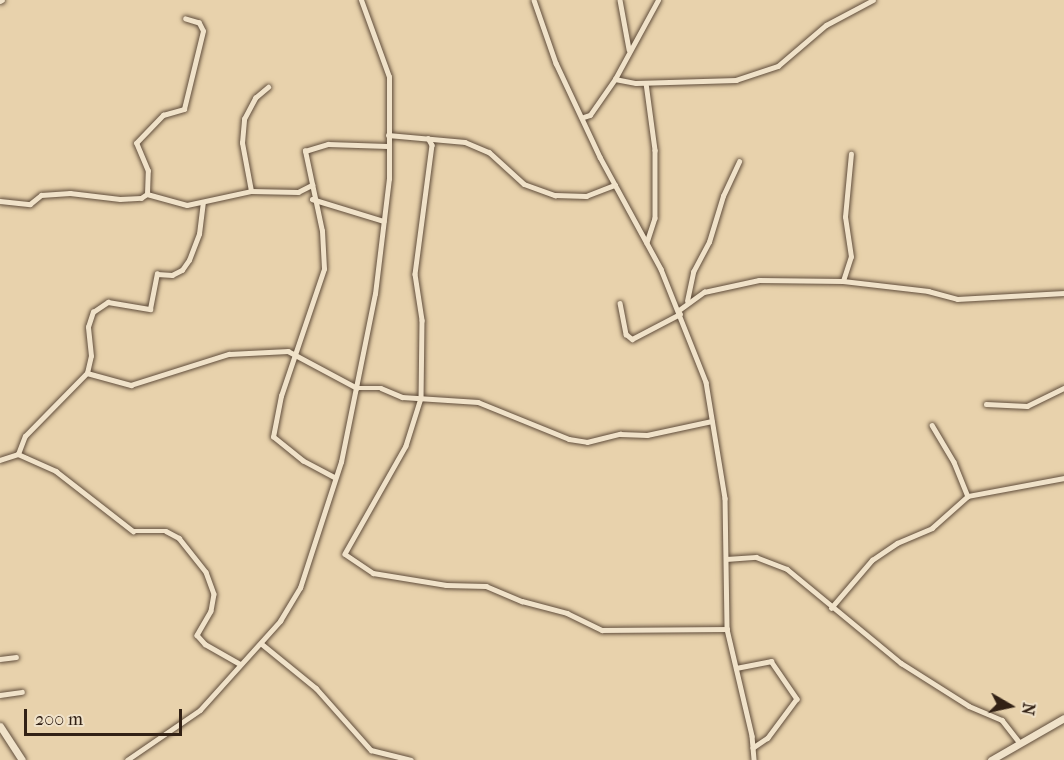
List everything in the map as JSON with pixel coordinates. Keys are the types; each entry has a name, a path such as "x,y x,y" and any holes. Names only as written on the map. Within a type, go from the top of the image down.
{"street":[{"path":"127,760 200,710 240,664 262,644 300,588 334,478 357,388 389,179 387,146 389,77 361,0"},
{"path":"534,0 556,63 679,312 706,382 725,498 727,629 754,760"},
{"path":"620,0 629,50"},
{"path":"584,117 590,115 615,79 658,0"},
{"path":"615,79 646,83 736,80 767,70 803,47 826,25 873,0"},
{"path":"147,194 148,171 136,143 163,115 184,109 203,31 199,23 186,19"},
{"path":"646,83 655,150 655,218 647,244"},
{"path":"251,191 242,143 244,119 255,98 268,87"},
{"path":"388,135 465,142 482,148 524,184 545,193 577,197 615,185"},
{"path":"428,138 432,145 415,274 422,320 421,398 406,446 345,549 352,561 384,576 486,586 532,604 567,613 602,630 727,629"},
{"path":"334,478 274,441 277,414 324,269 322,231 312,199 312,185 305,151 328,144 387,146"},
{"path":"843,281 851,256 845,217 851,154"},
{"path":"687,302 693,272 709,242 723,196 739,162"},
{"path":"0,201 30,204 41,195 70,193 120,199 141,198 147,194 187,205 202,204 251,191 298,192 312,185"},
{"path":"312,199 384,221"},
{"path":"18,454 24,436 87,373 91,356 88,327 93,312 108,302 150,309 157,274 172,275 183,270 199,234 202,204"},
{"path":"620,303 626,333 632,339 679,312 687,302 704,292 741,281 843,281 928,291 957,299 1064,293"},
{"path":"87,373 131,385 243,351 296,352 357,388 381,388 402,397 478,402 587,442 620,434 646,435 712,421"},
{"path":"986,404 1027,406 1064,388"},
{"path":"932,425 954,462 968,496"},
{"path":"0,460 18,454 56,471 133,531 166,531 179,538 206,572 214,594 212,611 197,635 205,644 240,664"},
{"path":"831,608 872,560 897,543 932,528 968,496 1064,478"},
{"path":"726,559 756,557 787,569 831,608 853,621 922,677 1002,720 1020,743"},
{"path":"262,644 316,688 371,750 411,760"},
{"path":"0,659 16,657"},
{"path":"736,668 771,661 797,699 768,738 753,748"},
{"path":"0,695 22,692"},
{"path":"991,760 1005,756 1020,743 1064,718"},
{"path":"0,726 22,760"}]}
